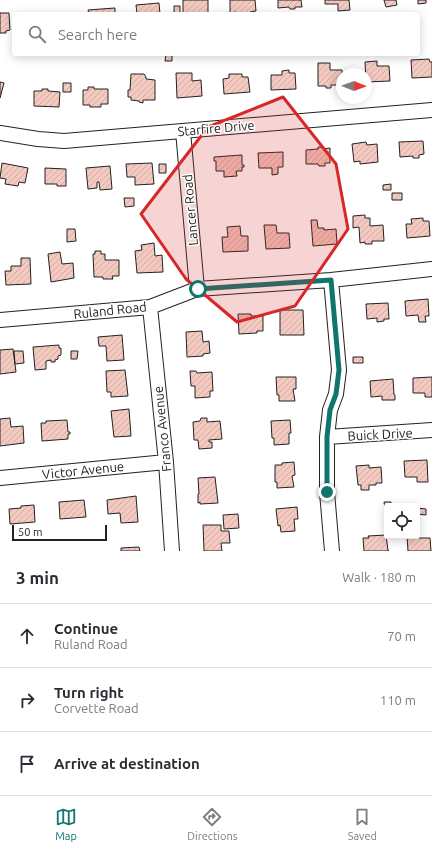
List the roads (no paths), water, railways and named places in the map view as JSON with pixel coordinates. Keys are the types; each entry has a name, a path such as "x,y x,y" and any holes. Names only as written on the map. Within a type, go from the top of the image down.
{"street":[{"name":"Starfire Drive","path":"0,133 38,139 64,140 432,110"},
{"name":"Lancer Road","path":"182,131 198,289"},
{"name":"Ruland Road","path":"0,320 150,307 198,289 331,280 432,269"},
{"path":"331,280 339,370 336,394 330,410 327,437 327,492 332,551"},
{"name":"Franco Avenue","path":"150,307 166,462 172,551"},
{"name":"Buick Drive","path":"327,437 432,430"},
{"name":"Victor Avenue","path":"0,478 166,462"}]}
